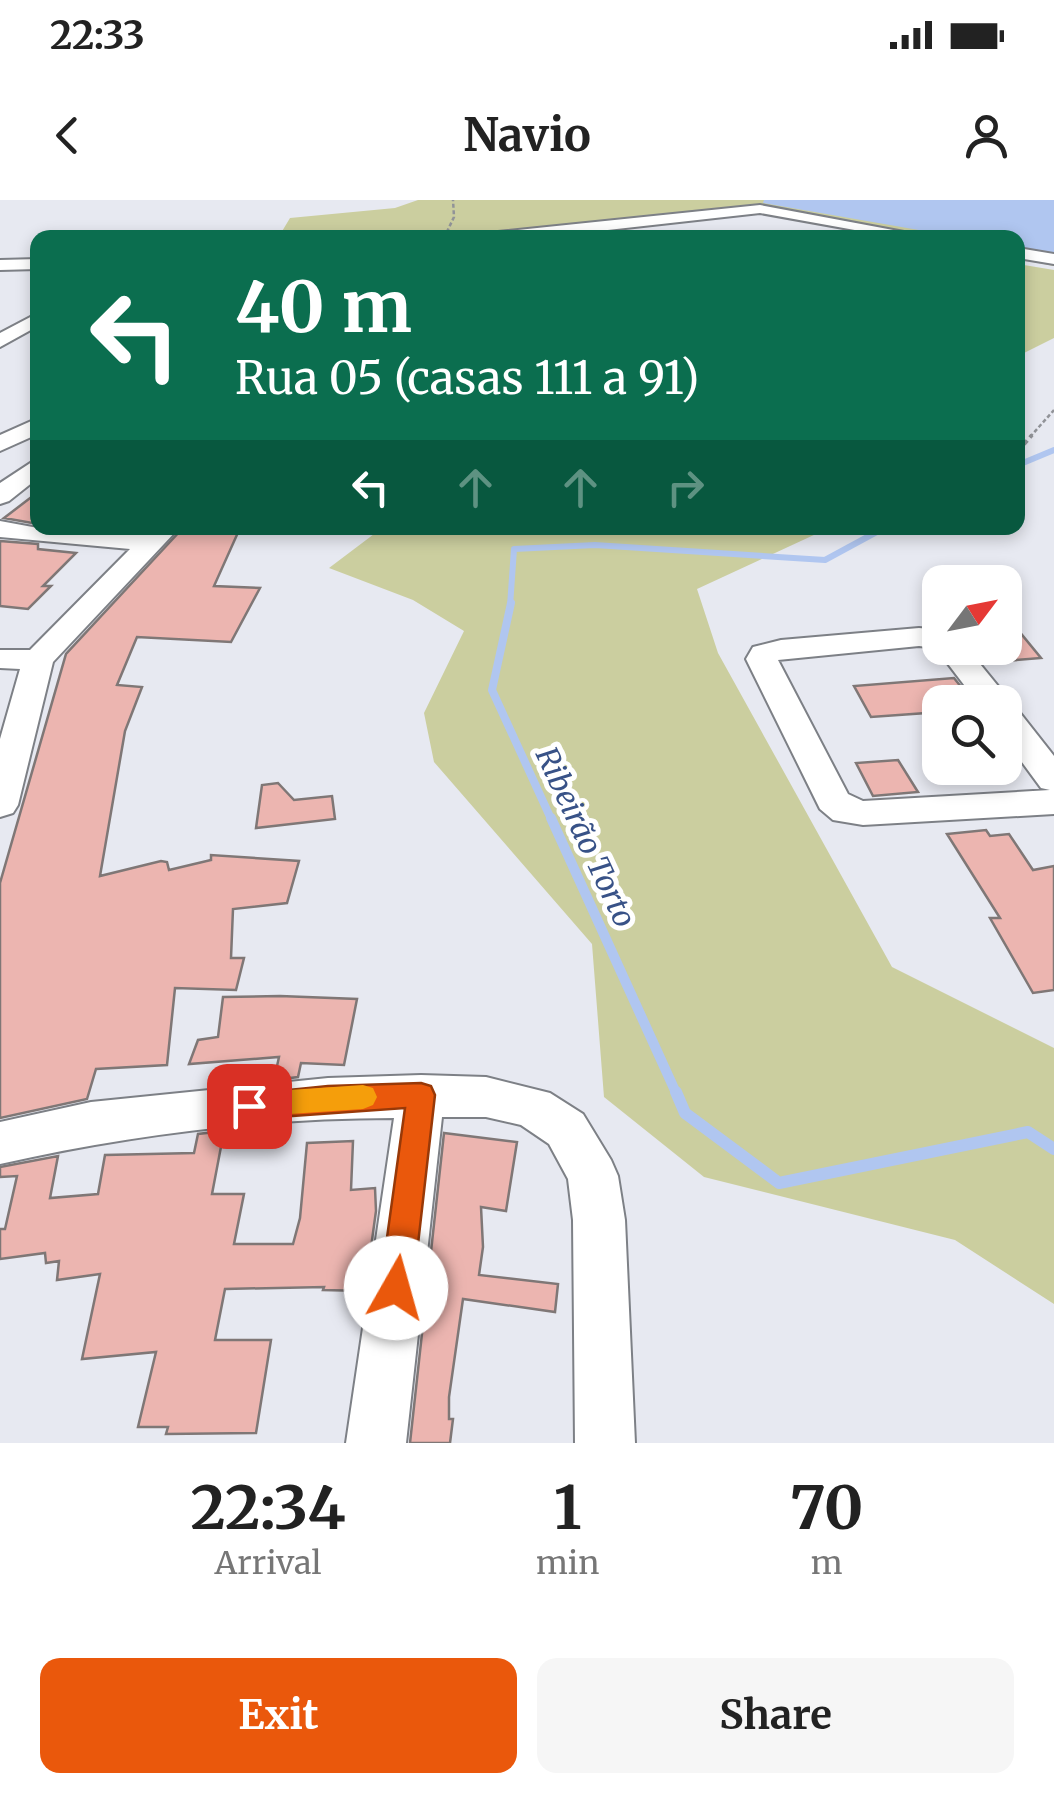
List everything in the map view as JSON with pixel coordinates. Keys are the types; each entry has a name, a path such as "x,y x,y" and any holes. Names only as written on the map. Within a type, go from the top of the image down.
{"street":[{"path":"566,230 760,210 881,230"},
{"path":"1025,254 1054,260"},
{"path":"0,265 30,264"},
{"path":"0,341 30,323"},
{"path":"2,441 30,429"},
{"path":"4,488 30,470"},
{"path":"0,529 30,530"},
{"path":"0,805 38,660 159,535"},
{"path":"922,639 780,649 764,654 762,659 833,800 846,811 863,813 1054,802"},
{"path":"0,659 38,660"},
{"path":"965,665 981,685"},
{"path":"1022,738 1054,780"},
{"path":"376,1443 421,1095"},
{"path":"0,1144 91,1123 328,1098 486,1097 533,1107 566,1129 593,1176 599,1220 605,1443"}],"path":[{"path":"448,230 454,217 453,200"},
{"path":"1025,443 1054,410"}],"green space":[{"path":"418,200 1054,200 1054,266 1025,260 1025,230 854,230 750,212 756,204 614,219 615,230 283,230 290,218 395,208"},
{"path":"1025,265 1054,270 1054,338 1025,352"},
{"path":"373,535 814,535 697,589 718,653 892,967 1054,1048 1054,1304 955,1240 704,1177 604,1097 592,944 434,762 424,713 464,631 413,600 329,568"}],"water":[{"path":"1054,200 1054,254 1025,249 1025,230 919,230 763,203"}],"building":[{"path":"30,498 30,523 4,518"},
{"path":"176,535 237,535 214,586 260,588 231,642 137,637 117,685 142,687 125,731 100,876 161,861 167,862 169,870 211,860 211,855 299,861 287,903 233,909 231,958 244,958 236,990 175,988 167,1065 96,1069 87,1099 0,1118 0,883 66,654"},
{"path":"0,541 76,553 43,586 51,586 28,609 0,606"},
{"path":"1022,635 1041,658 1022,660"},
{"path":"954,678 960,685 922,685 922,713 871,717 854,686"},
{"path":"898,760 918,792 873,796 856,763"},
{"path":"278,783 294,800 332,796 335,819 256,828 262,785"},
{"path":"986,830 990,836 1009,834 1033,870 1054,866 1054,990 1033,993 990,918 1000,918 947,834"},
{"path":"223,997 357,999 344,1065 301,1063 298,1077 274,1080 279,1057 189,1064 198,1040 218,1037"},
{"path":"224,1131 212,1194 244,1194 234,1244 293,1244 300,1218 307,1143 353,1141 351,1190 375,1188 376,1211 365,1291 323,1290 324,1287 225,1289 215,1340 271,1340 256,1433 166,1434 168,1427 138,1427 156,1352 82,1359 100,1274 57,1280 59,1261 46,1263 45,1253 0,1259 0,1229 5,1229 17,1176 0,1177 0,1167 58,1156 50,1198 98,1194 105,1155 194,1153 198,1134"},
{"path":"444,1133 517,1142 506,1211 481,1207 483,1247 479,1275 558,1284 555,1312 463,1299 449,1397 449,1419 453,1419 450,1443 410,1443"}],"waterway":[{"name":"Ribeirão Torto","path":"1025,462 1054,450"},
{"name":"Ribeirão Torto","path":"510,606 514,549 595,545 825,560 871,535"},
{"name":"Ribeirão Torto","path":"511,603 492,690 552,821"},
{"name":"Ribeirão Torto","path":"551,818 677,1095"},
{"name":"Ribeirão Torto","path":"676,1092 685,1113 779,1183 1028,1132 1054,1149"}],"slow traffic":[{"path":"289,1102 363,1097"}],"route":[{"path":"249,1106 421,1095 396,1288"}]}
